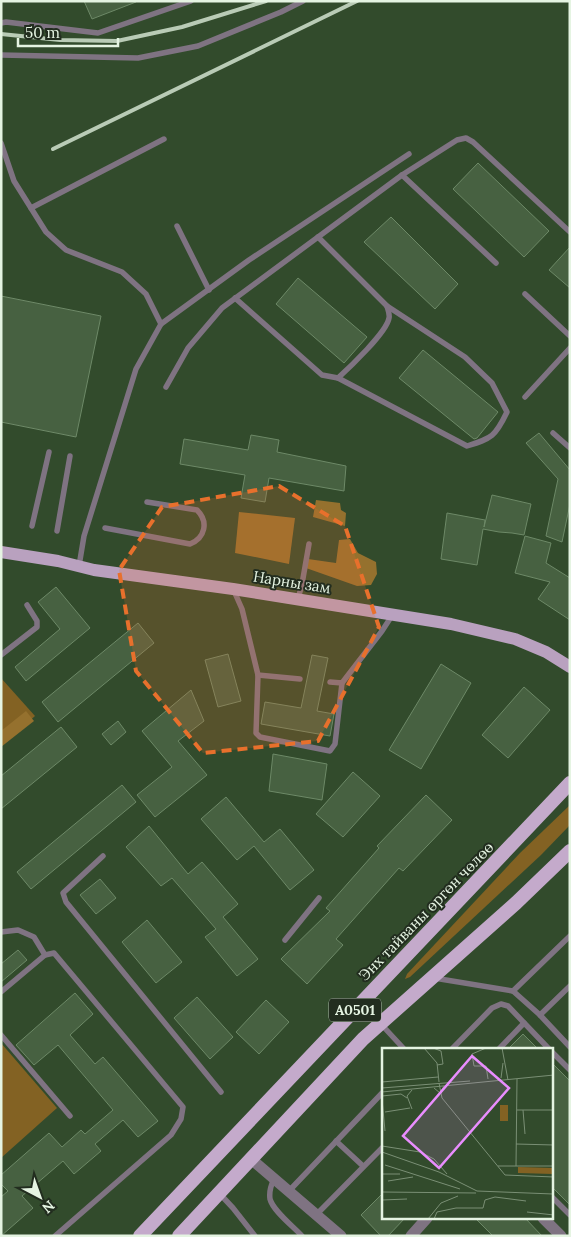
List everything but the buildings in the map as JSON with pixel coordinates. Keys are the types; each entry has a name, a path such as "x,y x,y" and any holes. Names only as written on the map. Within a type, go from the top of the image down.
{"highway":[{"name":"Энх тайваны өргөн чөлөө","path":"140,1236 570,783"},
{"name":"A0501","path":"180,1236 363,1039 516,903 570,852"}],"main road":[{"name":"Нарны зам","path":"1,552 58,561 94,570 233,589 451,624 516,639 546,652 570,667"}],"street":[{"path":"251,1159 341,1236"},
{"path":"411,1236 425,1220"},
{"path":"545,1220 561,1236"}],"lane":[{"path":"1,23 6,22 98,33 191,1"},
{"path":"1,55 138,58 198,46 304,1"},
{"path":"166,387 188,348 222,308 402,175 457,140 466,138 473,142 570,232"},
{"path":"31,208 164,139"},
{"path":"1,143 14,181 46,232 66,250 122,272 146,294 161,324"},
{"path":"79,566 84,536 136,369 161,324 250,260 409,154"},
{"path":"402,175 496,263"},
{"path":"177,226 209,290"},
{"path":"235,298 322,375 338,378 466,446 488,439 500,428 507,412 492,383 465,357 387,306 318,237"},
{"path":"525,294 570,336"},
{"path":"338,378 349,369 383,331 390,318 387,306"},
{"path":"525,397 570,348"},
{"path":"553,433 570,448"},
{"path":"32,526 49,452"},
{"path":"57,531 70,456"},
{"path":"105,528 190,544 197,542 203,534 204,520 201,513 197,510 147,502"},
{"path":"298,599 309,544"},
{"path":"233,589 242,608 258,675 256,733 260,738 330,751 334,744 342,683 393,614"},
{"path":"1,655 37,627 37,620 27,605"},
{"path":"258,675 300,679"},
{"path":"330,682 342,683"},
{"path":"103,856 63,893 66,902 221,1092"},
{"path":"285,940 318,898"},
{"path":"1,932 18,930 34,937 45,955"},
{"path":"513,990 570,936"},
{"path":"1,992 45,955 54,953 183,1107 181,1119 171,1135 55,1236"},
{"path":"432,978 513,990 570,1046"},
{"path":"540,1015 570,986"},
{"path":"453,1048 492,1008 500,1004 508,1006 548,1048"},
{"path":"380,1023 403,1048"},
{"path":"500,1048 524,1023"},
{"path":"1,1034 70,1116"},
{"path":"554,1054 570,1070"},
{"path":"288,1192 382,1093"},
{"path":"336,1141 363,1166"},
{"path":"316,1215 382,1148"},
{"path":"274,1180 270,1187 270,1200 275,1209 302,1236"},
{"path":"219,1193 233,1208 251,1234"},
{"path":"554,1199 570,1215"}],"highlighted area":[{"path":"279,486 345,526 379,627 318,741 203,753 136,671 119,570 162,507"}],"shaded area":[{"path":"316,500 340,503 341,510 346,513 345,526 313,517"},
{"path":"239,512 295,518 289,564 235,553"},
{"path":"350,539 358,553 376,562 377,574 371,585 357,586 306,568 308,559 336,563 339,540"},
{"path":"1,678 35,716 1,746"},
{"path":"26,711 34,721 1,747 1,731"},
{"path":"570,805 570,825 541,855 410,977 405,979 407,974 520,853"},
{"path":"1,1043 57,1108 1,1158"}],"railway":[{"path":"1,34 60,40 117,41 182,27 266,1"},
{"path":"53,149 357,1"}]}
